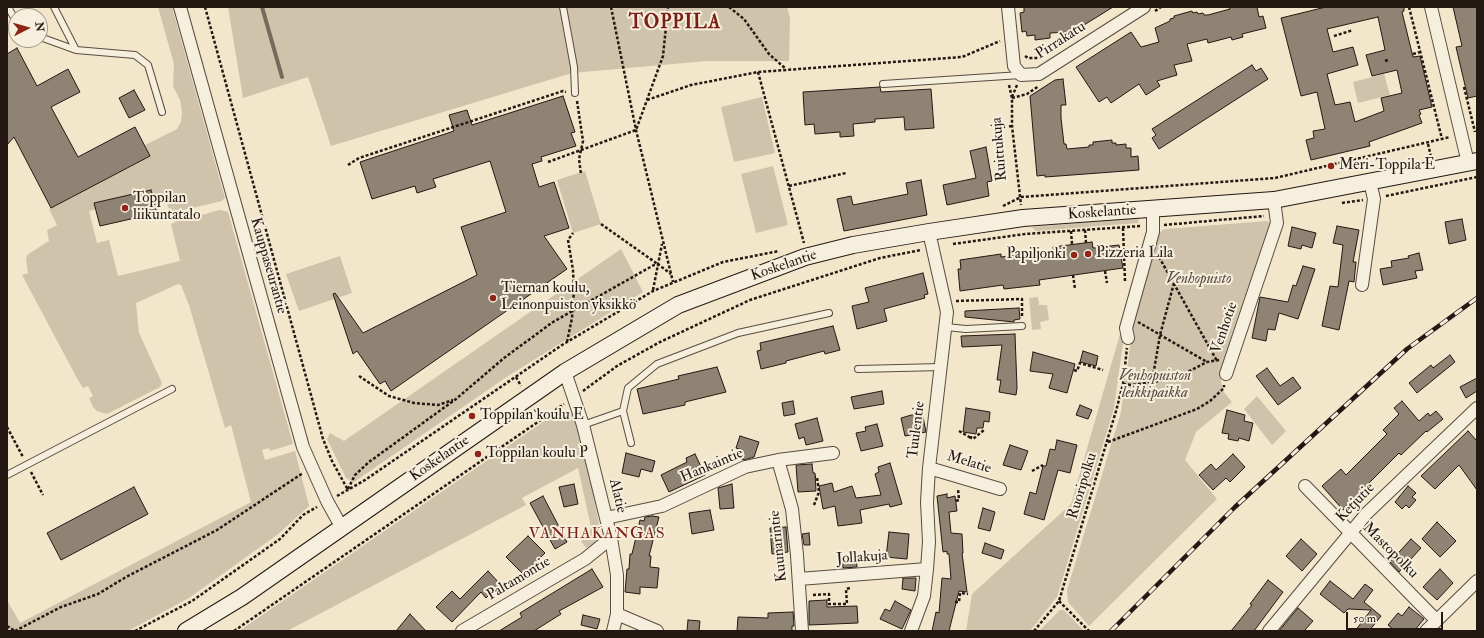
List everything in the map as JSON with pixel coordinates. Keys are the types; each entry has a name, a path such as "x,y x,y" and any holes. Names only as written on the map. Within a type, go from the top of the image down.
{"main road":[{"name":"Koskelantie","path":"186,631 242,597 565,372 678,305 805,257 853,245 1023,218 1274,200 1473,162"}],"street":[{"name":"Kauppaseurantie","path":"180,7 298,431 327,501 342,528"},
{"path":"1008,7 1018,71"},
{"name":"Pirrakatu","path":"1018,71 1039,74 1144,7"},
{"path":"1431,7 1462,134 1473,162"},
{"path":"1362,285 1374,199 1370,182"},
{"name":"Venhotie","path":"1226,374 1278,223 1274,200"},
{"path":"1128,338 1126,328 1153,232 1153,209"},
{"name":"Tuulentie","path":"911,631 924,596 928,570 929,542 927,502 929,468 948,312 929,232"},
{"name":"Alatie","path":"565,372 583,425 611,538 617,575 616,614 613,631"},
{"name":"Ketjutie","path":"1269,631 1367,513 1477,408"},
{"name":"Hankaintie","path":"606,518 662,506 745,468 778,460 833,453"},
{"name":"Kuunarintie","path":"778,460 792,509 799,579 802,631"},
{"name":"Melatie","path":"929,468 1000,489"},
{"name":"Mastopolku","path":"1305,486 1349,533 1436,620"},
{"name":"Paltamontie","path":"462,631 585,558 611,538"},
{"name":"Jollakuja","path":"799,579 928,570"},
{"path":"1426,631 1477,581"},
{"path":"616,614 657,631"}],"lane":[{"path":"54,7 76,50"},
{"path":"563,7 574,67 576,93"},
{"path":"48,40 76,50 135,55 148,65 162,112"},
{"path":"883,84 1018,71"},
{"path":"631,443 623,411 628,388 657,364 738,333 829,313"},
{"path":"946,327 966,329 1022,326"},
{"path":"858,369 941,367"},
{"path":"7,475 172,389"},
{"path":"583,425 623,411"}],"path":[{"path":"205,7 323,439 332,461 348,490"},
{"path":"611,7 636,130 662,242 673,282"},
{"path":"548,162 636,130 663,56 668,7"},
{"path":"729,7 744,19 769,54 786,70"},
{"path":"1408,7 1442,139"},
{"path":"1334,36 1353,30"},
{"path":"647,100 692,85 758,72 962,57 1003,40"},
{"path":"1413,54 1420,52"},
{"path":"1024,54 1028,58 1036,59 1045,56"},
{"path":"758,72 805,245 798,247"},
{"path":"348,165 359,158 563,91 576,93 583,141 579,160 581,174"},
{"name":"Ruittukuja","path":"1012,98 1012,126 1020,197"},
{"path":"1004,127 1012,126"},
{"path":"997,209 1020,197 1275,178 1428,144 1462,134 1477,132"},
{"path":"789,186 846,172"},
{"path":"601,224 671,274"},
{"path":"1123,228 1124,281"},
{"path":"1085,230 1086,242"},
{"path":"1071,231 1072,244"},
{"path":"567,342 573,312 573,270 568,248 568,240 573,233"},
{"path":"653,291 659,265 662,242"},
{"path":"1107,443 1197,409 1210,401 1224,388 1226,374 1217,361 1150,243"},
{"path":"135,631 192,601 280,539 303,515 372,476 567,342 653,291 724,262 783,250"},
{"path":"348,490 354,475 368,462 456,400 504,358 553,322 654,265 659,265"},
{"path":"1106,271 1107,283"},
{"path":"1073,276 1075,289"},
{"path":"1152,382 1160,335 1174,283"},
{"path":"946,300 966,302 1022,299 1022,326"},
{"path":"1129,317 1207,362"},
{"name":"Ruoripolku","path":"1034,631 1059,601 1107,443 1123,384 1128,338"},
{"path":"1123,384 1132,385 1176,378 1207,362 1217,361 1233,356"},
{"path":"1074,370 1077,371 1080,363 1104,370"},
{"path":"359,376 389,396 414,403 438,406 456,400"},
{"path":"958,431 971,437 984,430"},
{"path":"7,626 15,631 61,607 98,594 132,574 217,530 312,467 332,461"},
{"path":"1032,471 1043,465"},
{"path":"814,504 819,492 817,477 815,477"},
{"path":"813,595 829,594 829,604 847,604 846,590 852,587"},
{"path":"955,602 959,602 960,593 968,594"},
{"path":"1059,601 1089,631"}],"green space":[{"path":"158,7 172,7 225,198 222,201 170,213 167,203 155,206 151,190 95,203 96,209 89,211 97,243 109,240 118,276 180,261 171,224 220,210 228,212 293,444 270,451 269,448 262,450 265,460 295,451 309,506 277,535 189,598 128,631 7,631 7,600 20,623 251,502 231,425 225,428 189,305 181,285 178,284 136,303 139,333 162,383 160,387 107,414 97,411 93,407 89,398 93,396 88,386 83,388 78,380 22,275 28,273 26,260 27,255 49,241 47,230 57,225 49,209 150,156 145,145 177,129 181,122 182,112 180,100 173,86 174,64"},
{"path":"228,7 787,7 790,18 789,61 707,61 572,73 331,146 308,77 243,98"},
{"path":"1384,74 1390,95 1358,103 1353,82"},
{"path":"762,97 775,153 734,162 721,107"},
{"path":"773,166 788,225 756,233 741,174"},
{"path":"585,171 601,224 573,233 557,180"},
{"path":"1139,218 1138,223 1036,231 1032,227"},
{"name":"Venhopuisto","path":"1267,221 1271,226 1221,380 1223,391 1232,402 1196,432 1185,460 1217,499 1089,626 1068,602 1067,590 1121,412 1134,319 1159,235 1162,230 1166,229"},
{"path":"621,249 643,292 508,376 354,482 346,478 327,439 330,433 344,441"},
{"path":"340,256 352,293 299,311 286,274"},
{"path":"1038,297 1039,305 1047,305 1049,320 1040,322 1041,329 1032,330 1029,298"},
{"path":"1120,334 1124,336 1114,408 1057,597 1030,631 966,631 972,594 1071,504"},
{"path":"1257,396 1286,431 1272,445 1244,409"},
{"path":"559,411 570,411 576,420 587,463 599,524 599,538 595,544 586,548 581,541 588,537 591,527 578,468 522,498 526,505 287,631 239,631"},
{"path":"1060,610 1064,610 1084,631 1039,631"}],"building":[{"path":"1024,7 1113,7 1084,25 1082,23 1068,32 1050,33 1050,38 1035,40 1035,35 1027,36 1026,31 1022,32 1020,13 1024,12"},
{"path":"1229,7 1257,7 1259,17 1263,16 1266,28 1242,34 1243,37 1232,40 1231,37 1208,43 1207,39 1187,44 1192,61 1174,65 1177,75 1157,81 1160,86 1146,95 1139,84 1111,103 1107,97 1099,102 1076,67 1131,32 1141,47 1159,42 1155,28 1170,21 1170,19 1174,18 1174,16 1192,11 1193,13 1197,12 1198,14 1203,13 1204,15 1208,15 1230,9"},
{"path":"1326,7 1404,7 1404,11 1402,12 1413,57 1420,56 1432,107 1419,110 1422,123 1369,142 1370,146 1311,160 1306,140 1314,138 1313,131 1325,129 1317,92 1301,96 1281,18","holes":["1378,17 1385,50 1366,55 1372,76 1397,70 1402,93 1381,98 1384,111 1355,122 1350,102 1335,105 1327,74 1358,65 1353,47 1333,52 1327,29"]},
{"path":"1453,7 1477,7 1477,96 1468,98 1456,47 1462,46"},
{"path":"17,48 37,86 68,69 80,92 51,107 78,157 135,127 150,156 51,208 14,137 7,145 7,54"},
{"path":"1252,65 1256,71 1261,68 1268,79 1159,149 1152,138 1156,135 1152,129"},
{"path":"1063,79 1066,105 1061,105 1061,118 1064,144 1066,144 1067,149 1089,147 1089,145 1093,145 1093,142 1112,140 1112,143 1116,143 1116,145 1126,144 1126,148 1131,148 1131,157 1138,156 1139,170 1045,177 1045,175 1037,176 1030,96 1055,80"},
{"path":"880,87 881,92 931,89 934,128 905,130 904,117 875,119 875,122 853,124 854,136 840,137 840,132 815,134 814,124 805,125 803,92"},
{"path":"134,90 145,110 129,118 119,98"},
{"path":"563,96 575,132 571,133 576,146 541,157 542,161 532,164 539,187 554,182 569,228 544,236 567,269 391,391 385,381 380,384 357,351 353,354 333,294 335,293 363,333 477,275 461,227 506,212 490,161 433,179 436,187 417,193 415,186 372,199 360,162 454,131 449,115 467,110 472,125"},
{"path":"986,147 992,181 987,182 989,196 947,205 943,185 976,178 970,151"},
{"path":"921,180 927,215 844,231 837,199 851,196 853,205 908,194 906,183"},
{"name":"Toppilan liikuntatalo","path":"151,190 157,213 100,226 94,203"},
{"path":"1462,219 1466,240 1449,244 1445,222"},
{"path":"1337,226 1359,230 1353,262 1356,262 1354,282 1349,281 1339,330 1322,326 1330,286 1338,287 1343,245 1333,243"},
{"path":"1292,227 1316,233 1312,248 1302,245 1301,249 1288,246"},
{"path":"1092,242 1093,248 1119,245 1123,268 1039,280 1040,285 1004,289 1003,285 960,291 958,269 961,269 960,260 1001,254 1001,257 1026,254 1026,258 1054,254 1053,247"},
{"path":"1419,253 1423,270 1415,271 1417,278 1383,285 1380,269 1392,267 1391,261 1409,258 1408,256"},
{"path":"1303,266 1315,269 1298,319 1279,313 1275,330 1268,329 1266,341 1252,338 1260,297 1288,302 1293,285 1296,286"},
{"path":"923,273 928,294 924,295 925,298 884,309 887,321 857,329 852,306 869,302 865,288"},
{"path":"1019,308 1020,319 1014,320 1014,322 965,317 965,311"},
{"path":"833,326 840,350 825,354 824,351 761,369 757,351 761,350 760,343"},
{"path":"1015,334 1016,395 999,392 1001,380 997,380 1002,345 962,347 961,336"},
{"path":"1083,351 1098,356 1096,366 1080,362"},
{"path":"1033,352 1075,364 1067,393 1049,388 1053,374 1030,371"},
{"path":"1450,355 1455,362 1417,393 1409,383 1431,365 1433,368"},
{"path":"717,367 726,392 685,402 685,405 643,414 637,389 679,379 678,376"},
{"path":"1267,368 1280,386 1293,377 1301,388 1278,405 1256,376"},
{"path":"1477,378 1477,391 1466,398 1460,387"},
{"path":"882,391 884,404 854,409 851,397"},
{"path":"793,401 795,414 784,416 782,403"},
{"path":"1402,401 1419,421 1428,413 1430,416 1436,411 1443,419 1427,432 1426,431 1401,455 1399,453 1360,492 1364,496 1348,512 1345,509 1343,510 1322,486 1341,469 1346,475 1387,434 1383,430 1399,414 1394,408"},
{"path":"1080,405 1092,410 1088,419 1076,415"},
{"path":"966,408 990,412 989,422 984,421 983,428 977,428 976,434 963,432"},
{"path":"1227,410 1245,415 1244,421 1253,423 1249,441 1239,438 1238,441 1228,439 1229,434 1222,433"},
{"path":"922,412 926,432 905,436 901,418"},
{"path":"817,418 823,441 806,445 804,437 799,439 795,424"},
{"path":"877,424 883,446 861,451 856,433 866,431 865,427"},
{"path":"1468,431 1477,441 1477,490 1459,465 1435,489 1421,476"},
{"path":"740,436 759,442 754,457 744,460 740,458 742,450 736,448"},
{"path":"1057,440 1077,445 1070,473 1058,470 1044,520 1024,514 1030,492 1036,494 1043,466 1046,466 1050,449 1055,450"},
{"path":"1010,445 1028,451 1021,470 1003,465"},
{"path":"626,453 655,461 652,472 641,469 639,477 622,473"},
{"path":"695,454 705,475 669,492 661,475 687,462 686,458"},
{"path":"1233,454 1245,467 1230,482 1226,478 1213,490 1199,475 1211,464 1216,470"},
{"path":"890,463 902,504 890,507 889,504 860,510 862,523 838,526 835,506 823,509 819,486 832,483 834,492 852,486 856,498 881,495 875,474 879,472 878,467"},
{"path":"812,464 813,473 815,473 816,491 798,492 796,465"},
{"path":"574,484 578,504 564,507 559,487"},
{"path":"732,484 734,508 720,509 718,488"},
{"path":"1408,486 1416,493 1412,497 1416,500 1409,508 1406,505 1402,509 1395,502"},
{"path":"134,487 148,514 61,560 47,533"},
{"path":"947,494 947,498 955,496 957,511 949,512 951,533 962,534 962,553 967,592 959,591 949,631 932,631 936,612 939,613 942,578 951,579 949,554 947,554 947,551 943,552 937,496"},
{"path":"543,496 567,542 555,549 530,503"},
{"path":"983,508 995,512 990,531 978,528"},
{"path":"710,510 714,530 692,534 689,513"},
{"path":"645,517 659,517 649,556 651,556 650,567 659,568 657,588 640,587 640,594 625,592 630,554 632,554 640,520 644,521"},
{"path":"1437,522 1456,541 1440,557 1422,539"},
{"path":"786,527 788,552 772,554 770,528"},
{"path":"889,532 909,534 907,559 886,557"},
{"path":"809,533 810,545 804,545 802,534"},
{"path":"528,536 545,553 523,574 506,557"},
{"path":"1301,539 1317,554 1302,571 1286,556"},
{"path":"1411,539 1421,548 1399,572 1390,562"},
{"path":"985,543 1004,550 1001,559 982,553"},
{"path":"856,556 857,567 843,568 842,558"},
{"path":"592,569 603,587 559,611 561,614 534,631 499,631 522,617 520,613"},
{"path":"1440,569 1453,583 1437,600 1423,587"},
{"path":"488,571 500,584 486,598 481,592 452,622 436,607 452,591 460,599"},
{"path":"903,578 916,578 915,591 902,589"},
{"path":"1268,580 1283,592 1254,631 1231,631 1252,605 1250,604"},
{"path":"1330,581 1353,599 1365,584 1373,590 1364,602 1381,616 1369,631 1355,631 1371,610 1348,609 1344,613 1320,594"},
{"path":"827,600 827,607 857,606 858,623 809,625 809,601"},
{"path":"895,601 911,610 902,629 880,619 885,609 890,611"},
{"path":"1409,607 1424,619 1414,631 1395,631 1388,625 1398,613 1402,616"},
{"path":"1298,608 1313,621 1304,631 1279,631"},
{"path":"793,612 794,626 792,626 792,631 737,631 738,617 768,618 768,613"},
{"path":"410,614 426,631 396,631"},
{"path":"583,615 600,619 597,629 581,625"},
{"path":"688,620 700,621 699,631 687,631"}],"waterway":[{"path":"262,7 282,77"}],"railway":[{"path":"1111,631 1235,507 1407,349 1477,298"}],"place":[{"name":"Meri-Toppila E","path":"1331,166"},
{"name":"Toppilan liikuntatalo","path":"125,208"},
{"name":"Pizzeria Lila","path":"1088,254"},
{"name":"Papiljonki","path":"1074,255"},
{"name":"Tiernan koulu, Leinonpuiston yksikkö","path":"493,298"},
{"name":"Toppilan koulu E","path":"472,416"},
{"name":"Toppilan koulu P","path":"478,454"}],"district":[{"name":"TOPPILA","path":"675,24"},
{"name":"VANHAKANGAS","path":"597,535"}],"park label":[{"name":"Venhopuiston leikkipaikka","path":"1155,386"}]}
